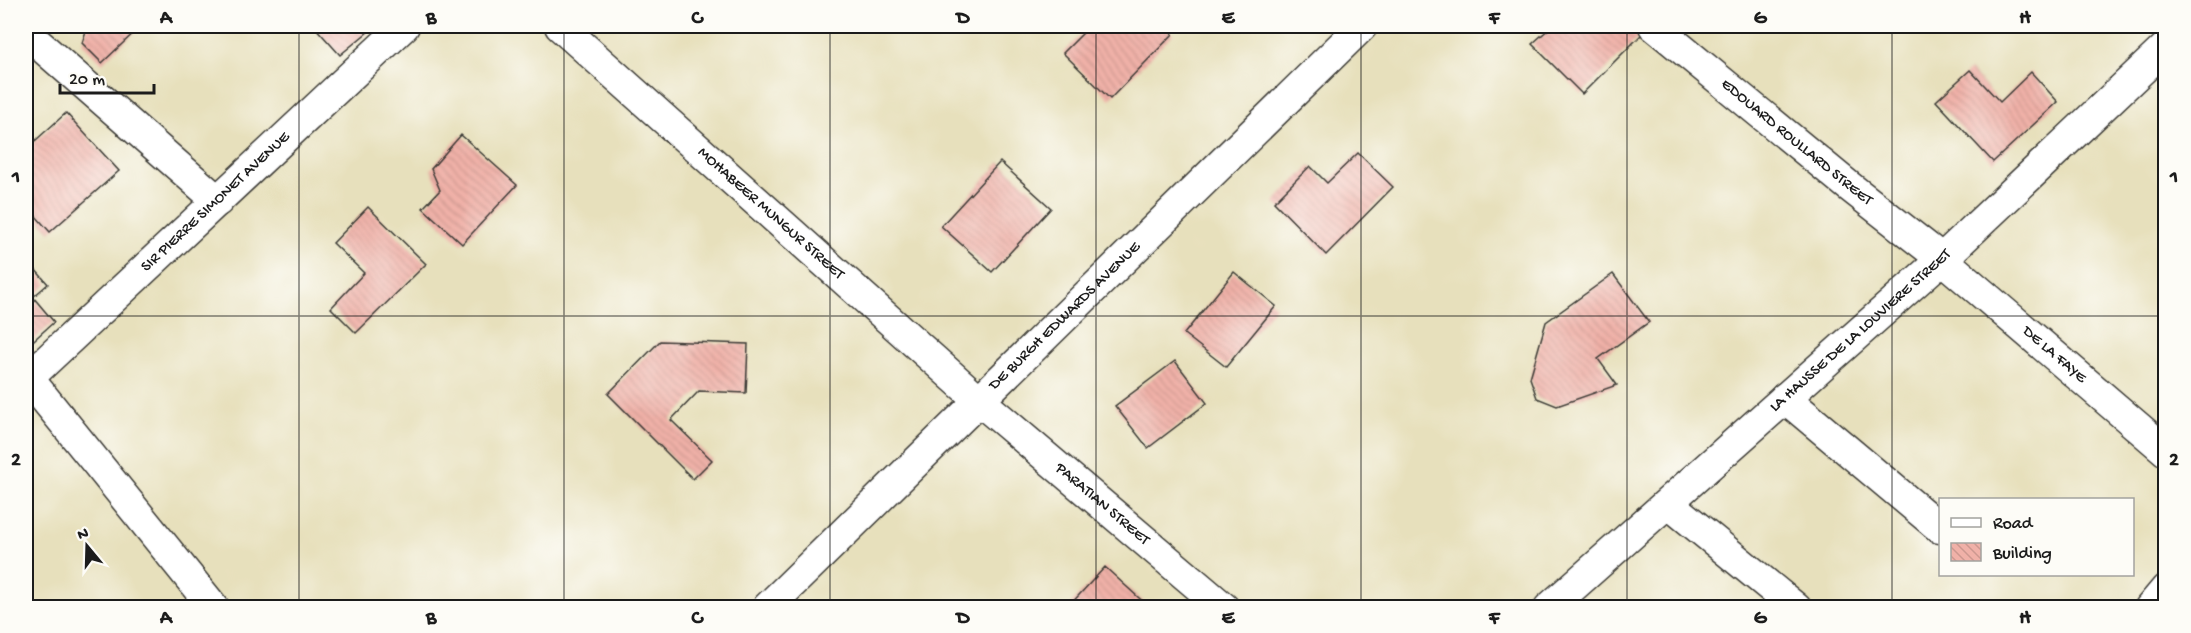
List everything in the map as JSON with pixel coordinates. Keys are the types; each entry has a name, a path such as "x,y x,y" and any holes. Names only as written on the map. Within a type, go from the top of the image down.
{"street":[{"name":"SIR PIERRE SIMONET AVENUE","path":"27,379 404,26"},
{"name":"MOHABEER MUNGUR STREET","path":"560,26 980,401"},
{"name":"DE BURGH EDWARDS AVENUE","path":"767,608 1362,26"},
{"name":"EDOUARD ROULLARD STREET","path":"1654,26 1850,187 1942,259"},
{"path":"26,33 218,201"},
{"name":"LA HAUSSE DE LA LOUVIERE STREET","path":"1549,608 1942,259 2166,47"},
{"name":"DE LA FAYE","path":"1942,259 2166,451"},
{"path":"27,379 214,608"},
{"path":"1785,398 1939,526"},
{"name":"PARATIAN STREET","path":"980,401 1224,608"},
{"path":"1668,503 1796,608"},
{"path":"2150,608 2166,589"}],"building":[{"path":"85,26 141,26 102,63 82,43 87,28"},
{"path":"314,26 375,26 340,55"},
{"path":"1090,26 1164,26 1173,34 1110,99 1063,53"},
{"path":"1552,26 1635,26 1643,33 1582,94 1532,44"},
{"path":"1970,70 2000,102 2031,72 2058,102 1993,162 1936,101"},
{"path":"66,113 119,171 50,232 26,205 26,149"},
{"path":"461,135 517,185 462,244 423,208 440,190 431,169"},
{"path":"1358,153 1393,187 1326,255 1274,202 1310,166 1327,183"},
{"path":"1000,162 1051,208 992,272 941,226"},
{"path":"368,207 426,264 356,333 331,308 364,273 333,243"},
{"path":"26,259 48,284 33,297 54,322 26,347"},
{"path":"1234,272 1276,306 1226,367 1184,334"},
{"path":"1613,274 1649,322 1598,359 1617,385 1557,406 1537,398 1530,378 1546,322"},
{"path":"660,341 748,344 746,393 699,391 671,420 712,460 693,479 608,394"},
{"path":"1175,361 1207,403 1148,448 1115,406"},
{"path":"1105,567 1150,608 1067,608"}]}
